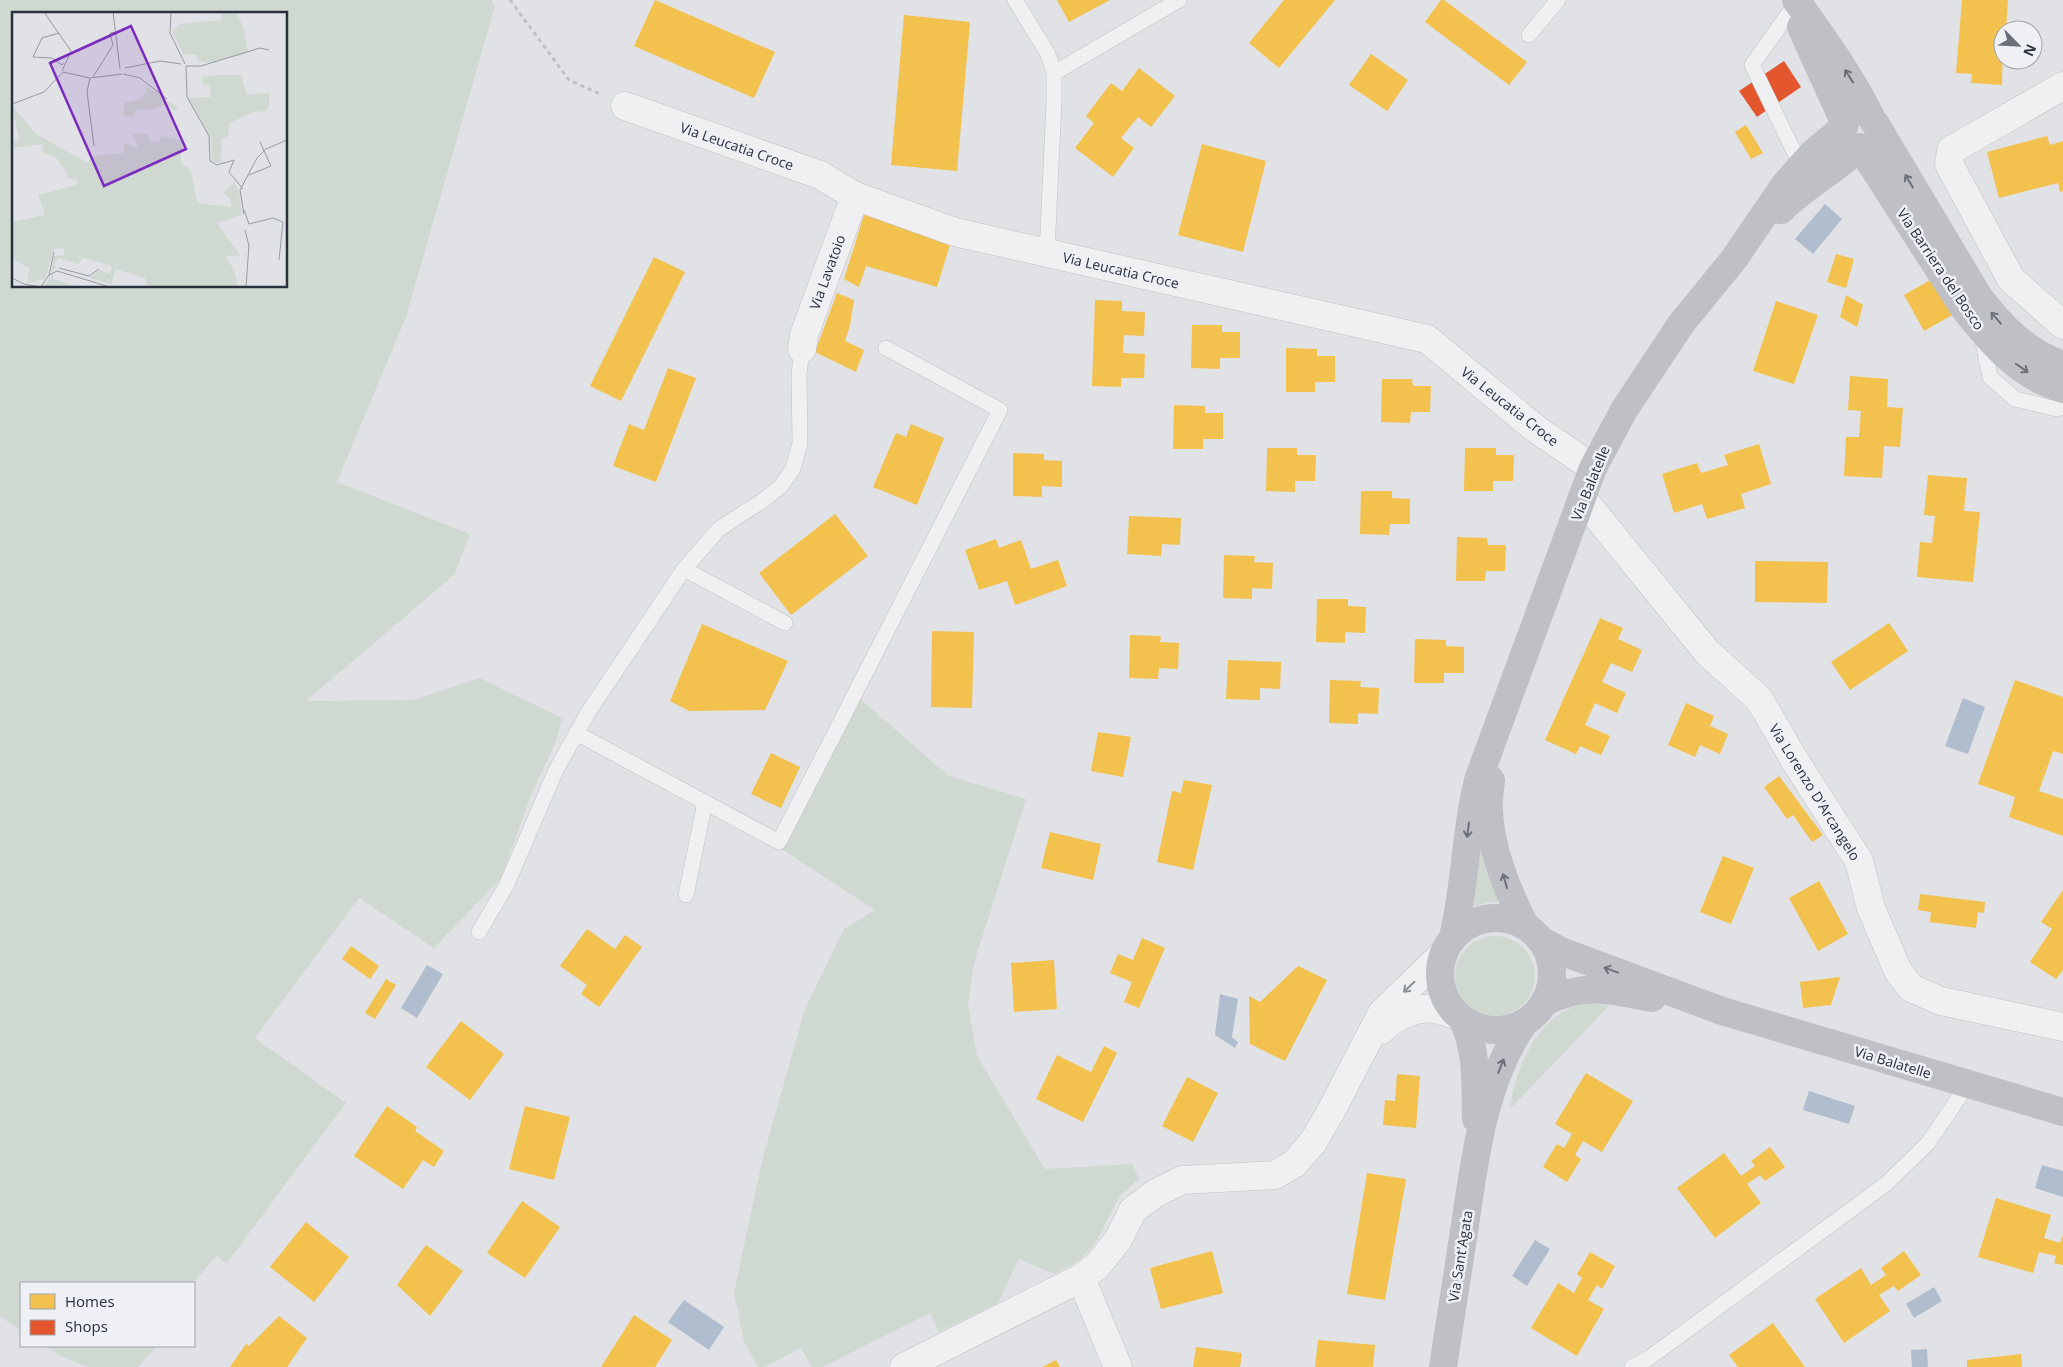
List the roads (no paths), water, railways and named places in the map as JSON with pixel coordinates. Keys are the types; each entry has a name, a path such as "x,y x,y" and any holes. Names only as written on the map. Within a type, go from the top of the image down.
{"main road":[{"name":"Via Barriera del Bosco","path":"1793,2 1836,54 1979,297 1995,318 2015,339 2031,351 2063,366"},
{"name":"Via Barriera del Bosco","path":"1793,2 1846,125 1882,178 1963,307 2002,353 2040,380 2063,389"},
{"name":"Via Balatelle","path":"1496,733 1593,468 1624,410 1681,324 1734,258 1786,183 1809,167 1846,125 1868,145 1875,138 1876,128 1874,121"},
{"path":"1809,167 1840,173 1866,172 1882,178"},
{"path":"1461,1018 1477,1027 1493,1030 1509,1029 1524,1023 1536,1014 1551,987 1550,956 1508,893 1494,845 1489,810 1496,733"},
{"path":"1476,1146 1474,1053 1471,1038 1461,1018 1447,1003 1441,987 1440,970 1458,918 1472,801 1496,733"},
{"path":"1449,945 1465,927 1479,920 1495,918 1510,920 1563,952 1722,1011"},
{"path":"1544,1002 1560,994 1579,989 1601,989 1722,1011"},
{"name":"Via Balatelle","path":"1722,1011 2063,1112"},
{"path":"1476,1146 1499,1069 1513,1039 1524,1023"},
{"name":"Via Sant'Agata","path":"1443,1367 1476,1146"}],"street":[{"path":"2063,86 1951,150 1949,164 2010,280 2063,325"},
{"name":"Via Leucatia Croce","path":"625,106 820,175 855,196 955,232 1427,339 1536,430 1593,468"},
{"name":"Via Lavatoio","path":"802,349 804,335 855,196"},
{"name":"Via Lorenzo D'Arcangelo","path":"1582,498 1707,652 1759,700 1859,861 1872,908 1898,971 1911,988 1941,1001 2063,1027"},
{"path":"904,1367 1081,1278 1097,1266 1113,1246 1133,1210 1156,1193 1182,1180 1275,1175 1294,1164 1313,1142 1330,1113 1362,1048 1382,1013 1449,945"},
{"path":"1362,1048 1386,1025 1412,1010 1434,1009 1461,1018"},
{"path":"1081,1278 1118,1367"}],"lane":[{"path":"1014,0 1048,54 1054,73 1047,253"},
{"path":"1054,73 1179,0"},
{"path":"1529,35 1558,0"},
{"path":"1793,2 1752,65 1809,167"},
{"path":"1981,330 1990,377 2015,399 2057,409 2063,408"},
{"path":"576,733 779,842 1000,410 886,348"},
{"path":"479,932 507,884 556,770 576,733 684,569 719,529 780,487 793,469 800,443 799,374 802,349"},
{"path":"684,569 785,623"},
{"path":"686,895 704,802"},
{"path":"1632,1367 1646,1363 1886,1184 1928,1143 1968,1084"}],"water":[{"path":"1825,204 1842,219 1813,254 1795,239"},
{"path":"1963,698 1985,707 1968,754 1945,746"},
{"path":"427,965 443,974 417,1018 401,1008"},
{"path":"1220,994 1238,999 1232,1037 1238,1042 1235,1048 1215,1035"},
{"path":"1809,1091 1855,1106 1849,1124 1803,1110"},
{"path":"2042,1165 2063,1171 2063,1197 2035,1188"},
{"path":"1535,1240 1550,1249 1527,1286 1512,1276"},
{"path":"1934,1287 1942,1301 1914,1318 1906,1304"},
{"path":"684,1300 724,1327 709,1350 668,1322"},
{"path":"1927,1349 1928,1367 1912,1367 1911,1350"}]}
